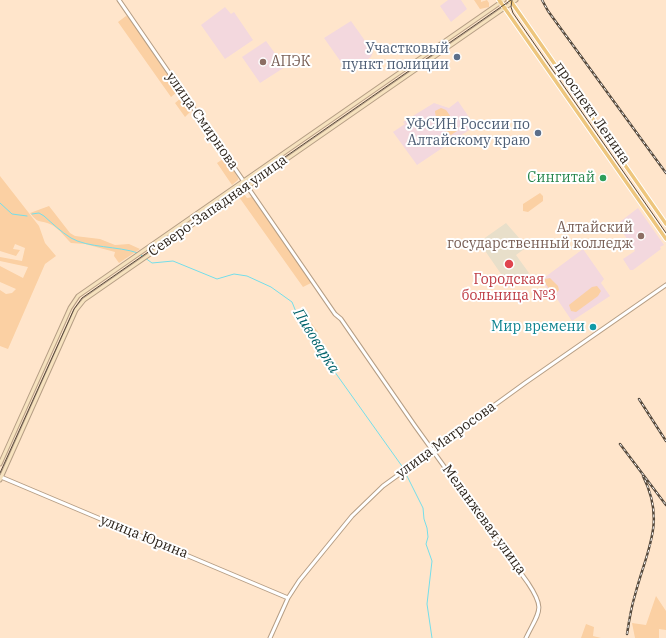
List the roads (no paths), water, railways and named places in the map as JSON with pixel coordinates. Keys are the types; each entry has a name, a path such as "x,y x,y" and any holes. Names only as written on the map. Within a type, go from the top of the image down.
{"main road":[{"name":"Северо-Западная улица","path":"0,478 78,307 87,298 505,8 511,1 516,0"},
{"name":"Северо-Западная улица","path":"0,464 72,304 83,292 502,1"},
{"name":"проспект Ленина","path":"502,1 505,8 533,49 666,239"},
{"name":"проспект Ленина","path":"511,1 666,224"},
{"path":"533,49 540,44"},
{"path":"622,176 629,170"}],"street":[{"name":"улица Смирнова","path":"119,0 336,314 341,319"},
{"name":"улица Матросова","path":"270,638 288,598 298,581 352,516 383,486 666,285"},
{"name":"Меланжевая улица","path":"341,319 528,582 539,600 540,606 526,638"},
{"name":"улица Юрина","path":"0,478 288,598"}],"waterway":[{"name":"Пивоварка","path":"0,203 12,214 27,216"},
{"name":"Пивоварка","path":"32,214 39,213 71,238 86,244 138,253"},
{"name":"Пивоварка","path":"141,255 152,263 173,261 217,279 234,274 247,276 271,287 292,302 301,324 404,469"},
{"name":"Пивоварка","path":"405,472 423,508 427,528 428,537 426,544 432,561 427,604 432,638"}],"tram line":[{"path":"0,473 74,309 82,298 511,0"},
{"path":"512,0 511,7 513,13 666,233"}],"railway":[{"path":"542,0 548,11 666,173"},
{"path":"639,399 666,441"},
{"path":"620,444 666,505"},
{"path":"627,634 630,614 649,549 654,522 650,492 643,476"}],"place":[{"name":"Участковый пункт полиции","path":"457,57"},
{"name":"АПЭК","path":"263,62"},
{"name":"УФСИН России по Алтайскому краю","path":"538,133"},
{"name":"Сингитай","path":"603,178"},
{"name":"Алтайский государственный колледж","path":"641,236"},
{"name":"Городская больница №3","path":"509,264"},
{"name":"Мир времени","path":"593,327"}]}
